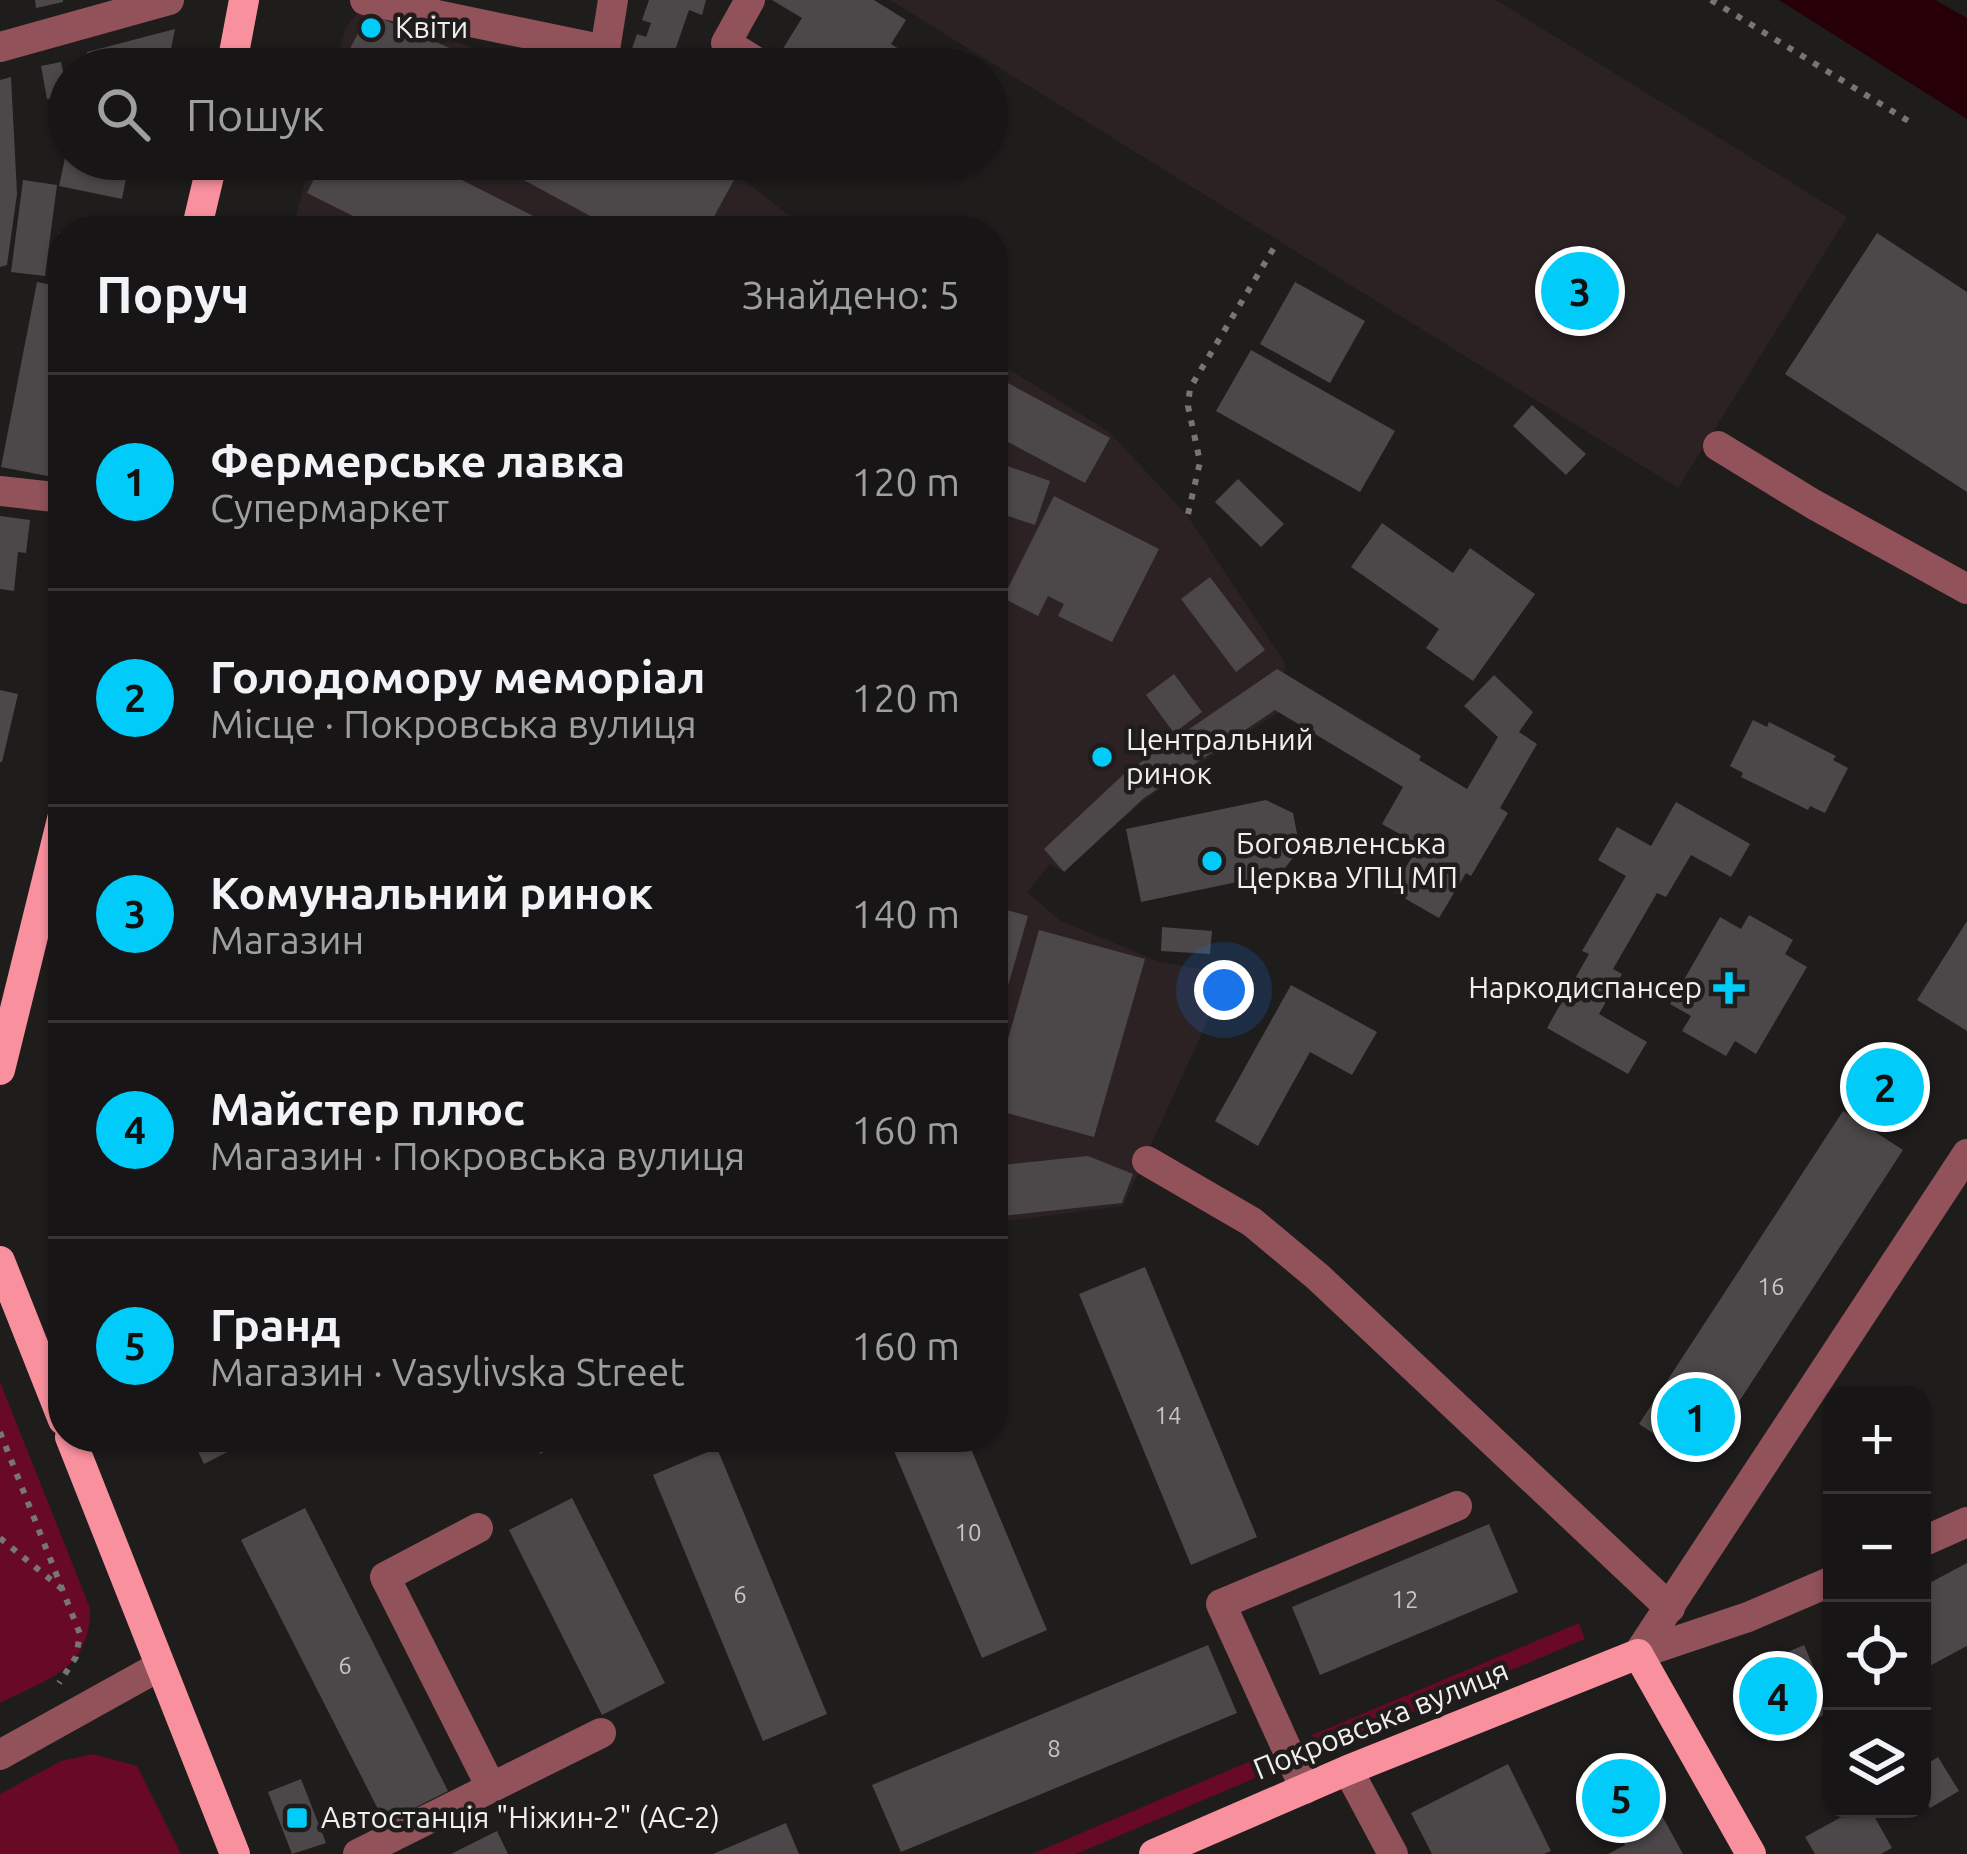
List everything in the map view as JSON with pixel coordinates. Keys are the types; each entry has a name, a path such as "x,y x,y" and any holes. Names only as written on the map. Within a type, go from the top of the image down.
{"main road":[{"path":"235,48 244,0"},
{"path":"200,216 208,180"},
{"path":"0,1070 48,876"},
{"path":"0,1261 48,1382"},
{"path":"76,1452 235,1854"},
{"path":"1637,1654 1751,1854"},
{"name":"Покровська вулиця","path":"1154,1854 1637,1654"}],"street":[{"path":"0,47 170,0"},
{"path":"365,0 594,48"},
{"path":"604,48 613,0"},
{"path":"734,48 726,43 750,0"},
{"path":"1718,446 1967,589"},
{"path":"0,490 48,496"},
{"path":"1637,1654 1967,1154"},
{"path":"1147,1161 1252,1222 1318,1277 1670,1608"},
{"path":"1304,1789 1221,1604 1457,1506"},
{"path":"478,1528 385,1577 491,1787"},
{"path":"1931,1539 1964,1528"},
{"name":"Покровська вулиця","path":"1637,1654 1748,1617 1823,1585"},
{"path":"0,1755 160,1666"},
{"path":"358,1854 601,1733"},
{"path":"1348,1770 1393,1854"}],"path":[{"path":"1711,0 1910,122"},
{"path":"1188,514 1200,462 1190,388 1278,241"},
{"path":"0,1432 80,1634 76,1657"},
{"path":"0,1538 62,1590"}],"shaded area":[{"path":"890,0 1496,0 1847,217 1678,488 1008,73 1008,48 968,48"},
{"path":"1779,0 1935,0 1967,18 1967,119"},
{"path":"362,8 473,48 340,48 346,27"},
{"path":"305,180 744,180 790,216 296,216"},
{"name":"Центральний ринок","path":"1008,368 1109,432 1187,515 1285,663 1279,712 1143,801 1062,871 1050,864 1027,892 1061,921 1160,962 1229,974 1123,1206 1008,1221"},
{"path":"0,1382 90,1608 83,1646 74,1659 49,1679 0,1703"},
{"path":"1579,1623 1585,1639 1319,1751 1312,1735"},
{"path":"93,1754 137,1766 181,1854 0,1854 0,1794 61,1761"},
{"path":"1253,1760 1260,1776 1076,1854 1032,1854"}],"building":[{"path":"35,0 63,0 63,2 36,8"},
{"path":"649,0 706,0 702,15 689,10 676,48 632,48 637,34 646,37 651,23 642,20"},
{"path":"772,0 874,0 906,20 891,44 897,48 783,48 802,18"},
{"path":"369,13 450,48 350,48"},
{"path":"175,29 171,48 102,48"},
{"path":"48,65 48,99 47,99 41,66"},
{"path":"11,77 17,194 7,265 0,267 0,80"},
{"path":"23,180 57,185 53,216 48,216 45,276 11,272"},
{"path":"60,180 126,180 122,199 59,186"},
{"path":"314,180 462,180 533,216 353,216 307,193"},
{"path":"524,180 734,180 714,216 590,216"},
{"path":"1877,233 1967,292 1967,492 1785,374"},
{"path":"37,282 48,284 48,476 1,467"},
{"path":"1295,282 1365,321 1330,383 1260,344"},
{"path":"1251,350 1395,431 1360,492 1216,411"},
{"path":"1008,383 1110,438 1085,483 1008,442"},
{"path":"1532,405 1586,454 1566,475 1513,426"},
{"path":"1008,466 1050,481 1035,525 1008,516"},
{"path":"1238,479 1284,524 1261,547 1215,502"},
{"path":"1054,496 1159,549 1112,642 1058,616 1064,604 1048,596 1038,616 1008,601 1008,588"},
{"path":"0,516 30,520 26,553 18,552 14,591 0,589"},
{"path":"1382,523 1453,573 1470,548 1535,594 1473,681 1426,648 1439,629 1351,567"},
{"path":"1210,577 1265,650 1236,672 1181,599"},
{"path":"1277,669 1467,789 1498,737 1464,706 1494,675 1533,712 1519,732 1537,744 1500,808 1508,813 1471,876 1466,873 1439,918 1392,891 1419,845 1382,824 1403,787 1275,710 1144,798 1064,872 1044,849 1125,773"},
{"path":"1174,674 1202,712 1174,733 1146,695"},
{"path":"0,690 18,694 2,762 0,762"},
{"path":"1753,720 1767,727 1769,722 1836,756 1833,760 1848,768 1825,813 1810,806 1808,810 1741,777 1743,773 1730,766"},
{"name":"Богоявленська Церква УПЦ МП","path":"1266,800 1293,813 1300,849 1281,873 1141,902 1126,829"},
{"path":"1676,802 1750,844 1731,877 1691,855 1666,897 1657,893 1613,969 1622,974 1599,1014 1647,1042 1628,1074 1547,1028 1589,954 1582,951 1626,876 1598,860 1617,827 1651,846"},
{"path":"1008,910 1028,916 1008,986"},
{"path":"1749,915 1793,940 1785,954 1807,967 1756,1054 1735,1041 1726,1056 1682,1031 1691,1016 1670,1004 1720,917 1741,929"},
{"path":"1967,921 1967,1031 1917,1000"},
{"path":"1162,927 1212,931 1210,954 1161,951"},
{"path":"1039,930 1145,959 1094,1137 1008,1113 1008,1039"},
{"path":"1291,985 1377,1032 1352,1075 1310,1052 1258,1146 1215,1121"},
{"path":"1843,1111 1903,1150 1699,1463 1639,1424"},
{"path":"1088,1156 1133,1174 1122,1203 1008,1215 1008,1164"},
{"path":"1145,1267 1257,1537 1191,1565 1079,1294"},
{"path":"198,1452 228,1452 204,1464"},
{"path":"708,1452 719,1452 827,1714 763,1741 653,1475"},
{"path":"894,1452 972,1452 1047,1630 982,1658"},
{"path":"572,1498 665,1683 602,1715 509,1530"},
{"path":"305,1508 448,1791 385,1823 241,1540"},
{"path":"1489,1524 1518,1592 1320,1675 1292,1607"},
{"path":"1967,1563 1967,1646 1931,1665 1931,1602 1931,1582"},
{"path":"1208,1645 1237,1713 901,1852 872,1785"},
{"path":"1804,1645 1823,1690 1823,1715 1768,1742 1742,1693 1742,1679 1751,1668"},
{"path":"1938,1757 1959,1791 1931,1807 1931,1761"},
{"path":"1508,1764 1551,1851 1432,1854 1411,1813"},
{"path":"1640,1776 1683,1854 1608,1854 1625,1845 1587,1777"},
{"name":"Автостанція \"Ніжин-2\" (АС-2)","path":"301,1779 326,1843 292,1854 268,1792"},
{"path":"1840,1818 1875,1818 1892,1848 1881,1854 1815,1854 1805,1837"},
{"path":"786,1823 799,1854 713,1854"},
{"path":"497,1831 508,1854 451,1854"}],"place":[{"name":"Квіти","path":"371,28"},
{"name":"Комунальний ринок","path":"1580,291"},
{"name":"Центральний ринок","path":"1102,757"},
{"name":"Богоявленська Церква УПЦ МП","path":"1212,861"},
{"name":"Наркодиспансер","path":"1729,988"},
{"name":"Голодомору меморіал","path":"1885,1087"},
{"name":"Фермерське лавка","path":"1696,1417"},
{"name":"Майстер плюс","path":"1778,1696"},
{"name":"Гранд","path":"1621,1798"},
{"name":"Автостанція \"Ніжин-2\" (АС-2)","path":"297,1818"}]}
